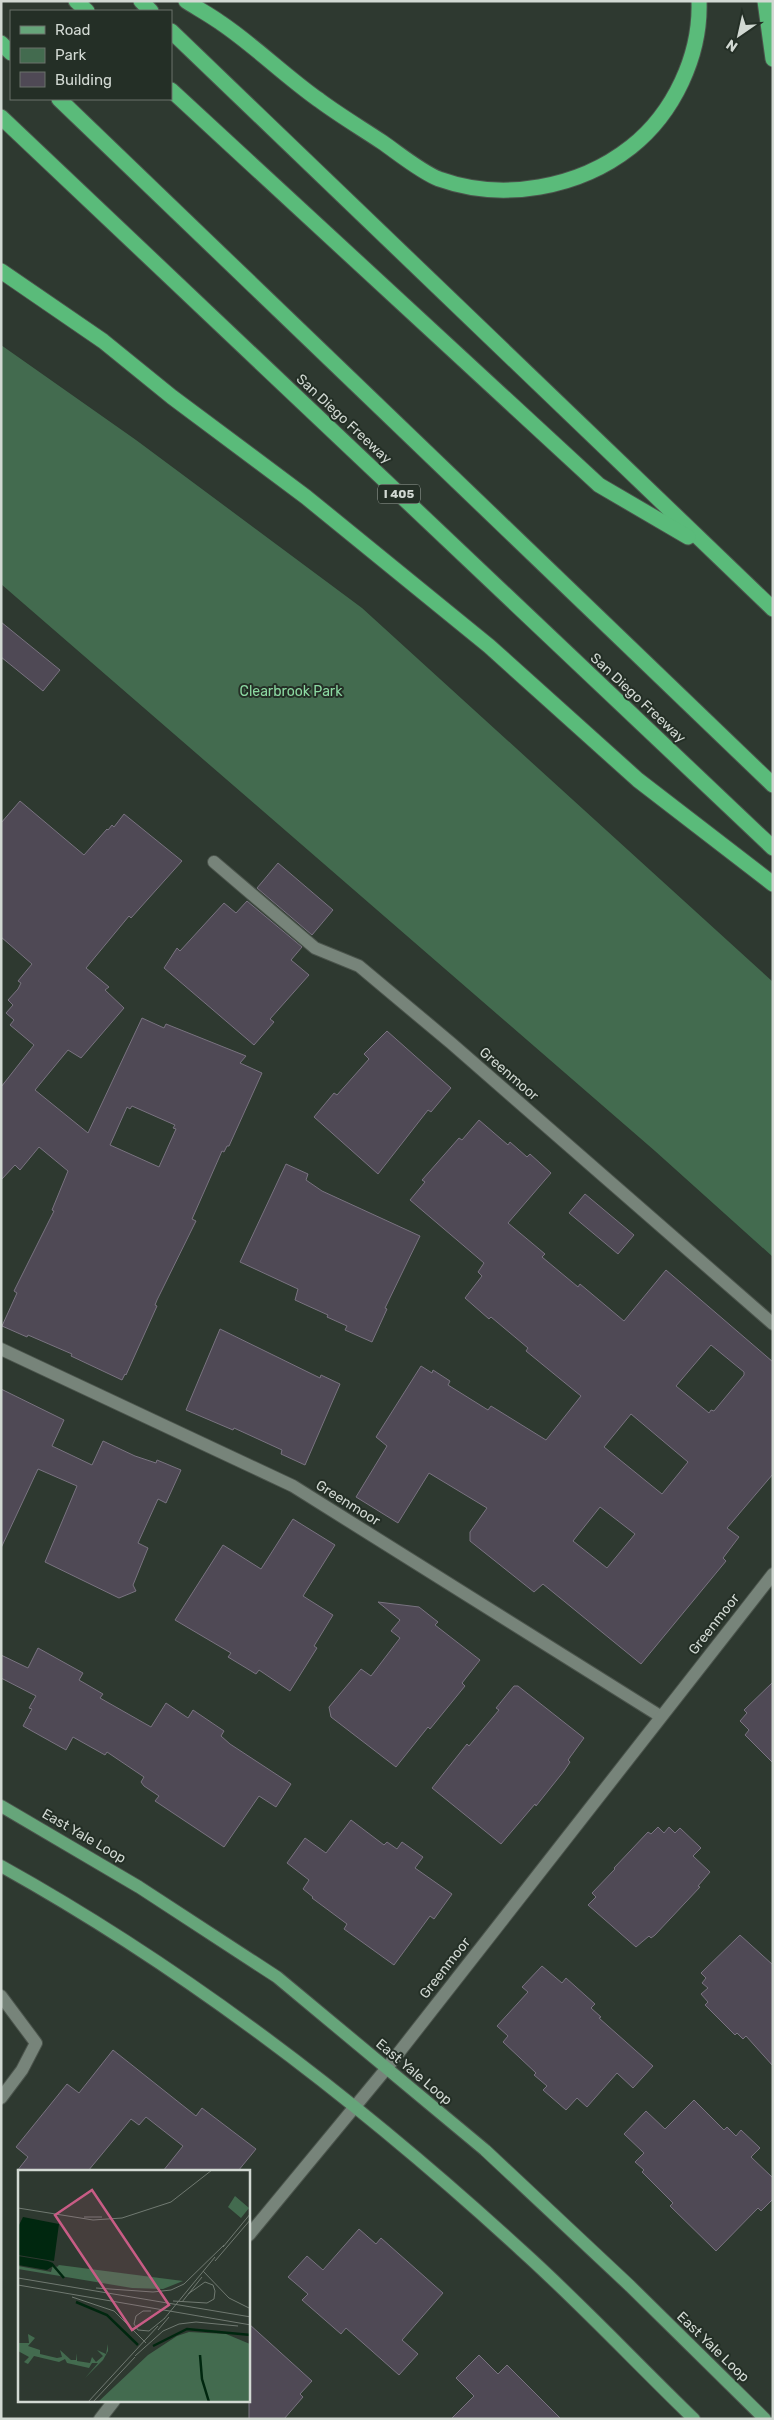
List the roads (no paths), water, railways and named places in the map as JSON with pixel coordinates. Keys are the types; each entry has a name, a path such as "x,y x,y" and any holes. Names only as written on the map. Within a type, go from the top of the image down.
{"highway":[{"path":"76,1 86,10"},
{"path":"141,1 150,10"},
{"path":"186,1 222,23 318,100 437,178 467,186 497,189 540,188 564,182 589,173 616,159 639,140 675,95 688,68 697,37 699,1"},
{"path":"765,1 773,59"},
{"path":"172,32 773,609"},
{"path":"1,43 10,52"},
{"path":"172,91 599,484 709,549"},
{"path":"60,100 773,785"},
{"name":"San Diego Freeway","path":"1,117 773,848"},
{"path":"1,271 103,341 172,397 306,497 489,646 638,780 773,884"}],"main road":[{"name":"East Yale Loop","path":"1,1806 139,1887 277,1977 485,2150 630,2286 765,2419"},
{"path":"1,1866 41,1888 166,1967 354,2107 522,2251 694,2419"}],"street":[{"name":"Greenmoor","path":"214,862 314,948 359,966 451,1043 773,1324"},
{"name":"Greenmoor","path":"1,1349 293,1486 660,1716"},
{"name":"Greenmoor","path":"250,2234 386,2069 660,1716 773,1574"},
{"path":"1,1996 36,2042 22,2070 1,2098"},
{"path":"100,2419 113,2402"}],"park label":[{"name":"Clearbrook Park","path":"291,691"}]}
